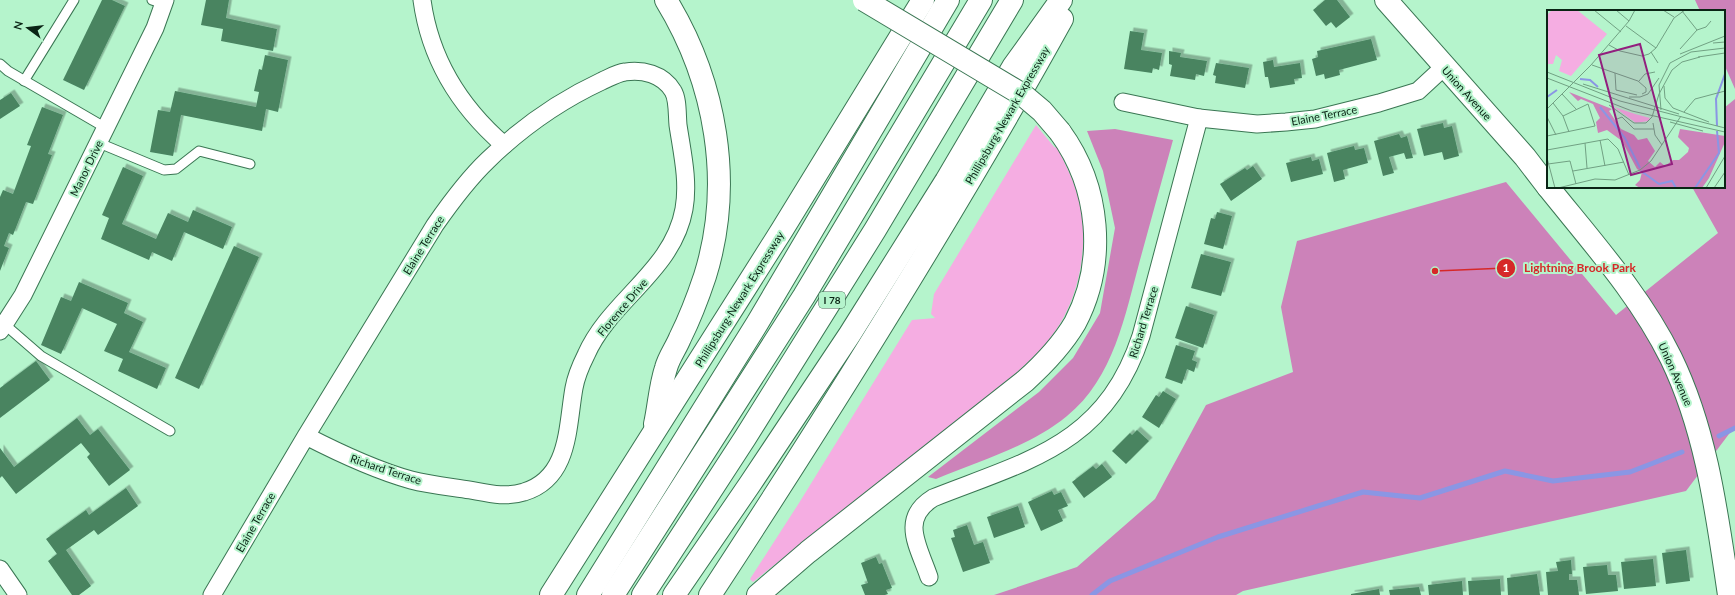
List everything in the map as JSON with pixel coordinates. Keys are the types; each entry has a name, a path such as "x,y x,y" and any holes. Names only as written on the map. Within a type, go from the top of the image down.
{"main road":[{"path":"653,437 666,367 693,311 713,248 720,187 714,126 707,93 687,39 666,0"},
{"path":"758,595 808,552 1026,381 1049,358 1066,336 1081,310 1090,283 1095,254 1093,211 1087,182 1072,150 1060,132 1042,111 1023,95 864,0"},
{"name":"Phillipsburg-Newark Expressway","path":"551,595 653,437 923,0"},
{"path":"588,595 754,328 948,0"},
{"name":"I 78","path":"614,595 796,309 981,0"},
{"name":"I 78","path":"643,595 746,438 875,230 1012,0"},
{"path":"674,595 850,334 946,181 1013,67 1061,0"},
{"name":"Phillipsburg-Newark Expressway","path":"710,595 871,344 993,140 1073,0"},
{"name":"Union Avenue","path":"1386,0 1525,157 1547,186"},
{"name":"Union Avenue","path":"1549,188 1620,276 1648,317 1671,358 1689,399 1705,455 1716,505 1729,595"}],"street":[{"path":"422,0 429,34 446,76 458,96 472,114 504,145"},
{"name":"Manor Drive","path":"2,326 24,295 155,28 160,1"},
{"name":"Elaine Terrace","path":"1123,102 1200,118 1257,124 1315,119 1380,103 1418,91 1444,67"},
{"name":"Elaine Terrace","path":"212,595 306,436 435,225 459,192 486,161 517,134 550,110 585,89 623,72 644,71 662,79 674,92 685,172"},
{"name":"Richard Terrace","path":"929,577 913,528 916,514 920,507 933,498 1036,457 1061,444 1097,414 1112,397 1134,355 1141,336 1200,118"},
{"name":"Florence Drive","path":"493,494 512,495 524,492 547,480 555,470 566,446 575,385 586,354 601,330 665,256 677,235 685,207 685,172"},
{"name":"Richard Terrace","path":"306,436 343,455 412,480 493,494"},
{"path":"0,569 18,595"}],"lane":[{"path":"24,81 74,0"},
{"path":"0,64 102,135 164,170 176,169 200,151 250,164"},
{"path":"2,326 41,356 170,431"}],"shaded area":[{"path":"1695,0 1735,0 1735,89 1725,66 1725,10 1700,10"},
{"path":"1735,99 1735,426 1686,491 1243,591 1236,595 994,595 1077,567 1155,499 1206,405 1293,372 1281,307 1297,241 1506,182 1616,315 1718,233 1693,188 1725,188 1725,107"},
{"path":"1036,125 1055,148 1056,145 1072,178 1081,208 1083,245 1081,264 1077,283 1064,318 1036,355 1014,375 753,582 750,579 799,503 912,320 935,318 931,314 934,294"},
{"path":"1115,129 1173,140 1123,324 1107,364 1083,401 1067,416 1052,427 1021,445 987,459 936,479 928,477 1039,392 1073,358 1100,313 1115,228 1103,171 1087,131"}],"building":[{"path":"102,0 112,0 125,6 84,90 63,80"},
{"path":"206,0 229,0 226,18 277,29 273,51 221,41 223,29 201,25"},
{"path":"1325,0 1337,0 1350,17 1336,28 1331,22 1326,26 1313,10"},
{"path":"1130,31 1144,33 1141,50 1162,53 1159,70 1153,68 1152,73 1124,69"},
{"path":"1371,39 1377,60 1339,70 1340,75 1325,79 1324,74 1316,76 1312,59 1318,57 1317,51"},
{"path":"1169,51 1181,53 1180,57 1207,61 1204,76 1196,74 1195,80 1170,76 1172,65 1169,64"},
{"path":"265,55 288,60 278,112 266,109 262,131 181,115 173,156 150,152 158,110 170,112 175,91 256,107 259,92 254,91 259,69 262,70"},
{"path":"1273,60 1274,67 1300,63 1302,78 1294,79 1295,84 1270,88 1268,77 1265,77 1263,62"},
{"path":"1216,63 1249,68 1245,88 1215,83 1216,76 1213,75"},
{"path":"11,93 20,106 0,119 0,100"},
{"path":"42,107 63,115 48,154 52,155 33,204 26,202 13,235 9,233 4,246 9,248 0,271 0,197 3,190 13,194 31,146 27,145"},
{"path":"1443,123 1444,128 1452,126 1459,156 1444,160 1442,152 1424,156 1417,129"},
{"path":"1399,134 1401,138 1407,136 1413,158 1406,159 1404,153 1389,157 1394,173 1383,176 1374,141"},
{"path":"1354,146 1355,150 1364,148 1368,163 1343,170 1345,179 1334,182 1327,153"},
{"path":"1311,157 1312,161 1319,159 1323,174 1291,182 1286,163"},
{"path":"1253,166 1262,179 1231,201 1220,184 1245,168 1247,170"},
{"path":"123,167 143,176 122,224 156,239 168,213 188,222 193,210 232,227 223,249 184,232 172,261 152,252 149,260 101,239 109,218 102,215"},
{"path":"1217,212 1232,216 1223,249 1204,244 1211,218 1215,219"},
{"path":"234,246 259,257 199,389 175,378"},
{"path":"1201,254 1231,262 1221,296 1191,288"},
{"path":"79,282 128,303 124,313 143,322 129,352 166,368 157,389 118,371 123,359 104,351 117,324 82,308 61,354 41,345 61,297 71,301"},
{"path":"1186,306 1214,315 1203,348 1175,338"},
{"path":"1176,345 1195,351 1192,360 1197,362 1194,372 1187,369 1182,384 1165,378"},
{"path":"36,361 50,380 0,418 0,388"},
{"path":"1163,391 1176,399 1159,428 1142,417 1156,395 1159,397"},
{"path":"77,418 90,435 98,429 130,470 109,486 87,457 90,454 81,443 16,494 2,476 0,478 0,448 14,467"},
{"path":"1137,430 1149,441 1126,464 1112,451 1130,433 1132,435"},
{"path":"1102,464 1112,477 1084,498 1072,482 1093,466 1096,469"},
{"path":"126,488 138,506 98,535 94,530 66,550 91,586 79,595 72,595 48,561 57,554 46,539 86,510 89,515"},
{"path":"1052,491 1054,495 1061,492 1068,506 1058,510 1063,521 1041,531 1028,502"},
{"path":"1018,506 1025,527 994,538 987,517"},
{"path":"967,525 974,545 983,542 990,563 963,572 951,538 955,537 953,530"},
{"path":"1686,550 1690,581 1666,584 1662,553"},
{"path":"876,557 879,564 882,563 892,588 886,590 888,594 885,595 865,595 861,585 868,583 861,563"},
{"path":"1653,559 1656,586 1624,589 1621,562"},
{"path":"1571,560 1572,574 1569,574 1569,580 1577,580 1579,595 1548,595 1546,572 1558,571 1556,562"},
{"path":"1607,565 1608,575 1616,575 1618,591 1586,594 1583,567"},
{"path":"1537,574 1540,595 1508,595 1507,578"},
{"path":"1500,579 1501,595 1469,595 1468,581"},
{"path":"1462,581 1463,595 1429,595 1428,585"},
{"path":"1419,587 1421,595 1390,595 1389,590"},
{"path":"1379,589 1380,595 1351,595 1351,594"}],"waterway":[{"path":"1719,436 1735,428"},
{"path":"1092,595 1110,581 1218,537 1363,492 1420,498 1505,471 1553,481 1630,472 1682,452"}],"place":[{"name":"Lightning Brook Park","path":"1435,271"}]}
